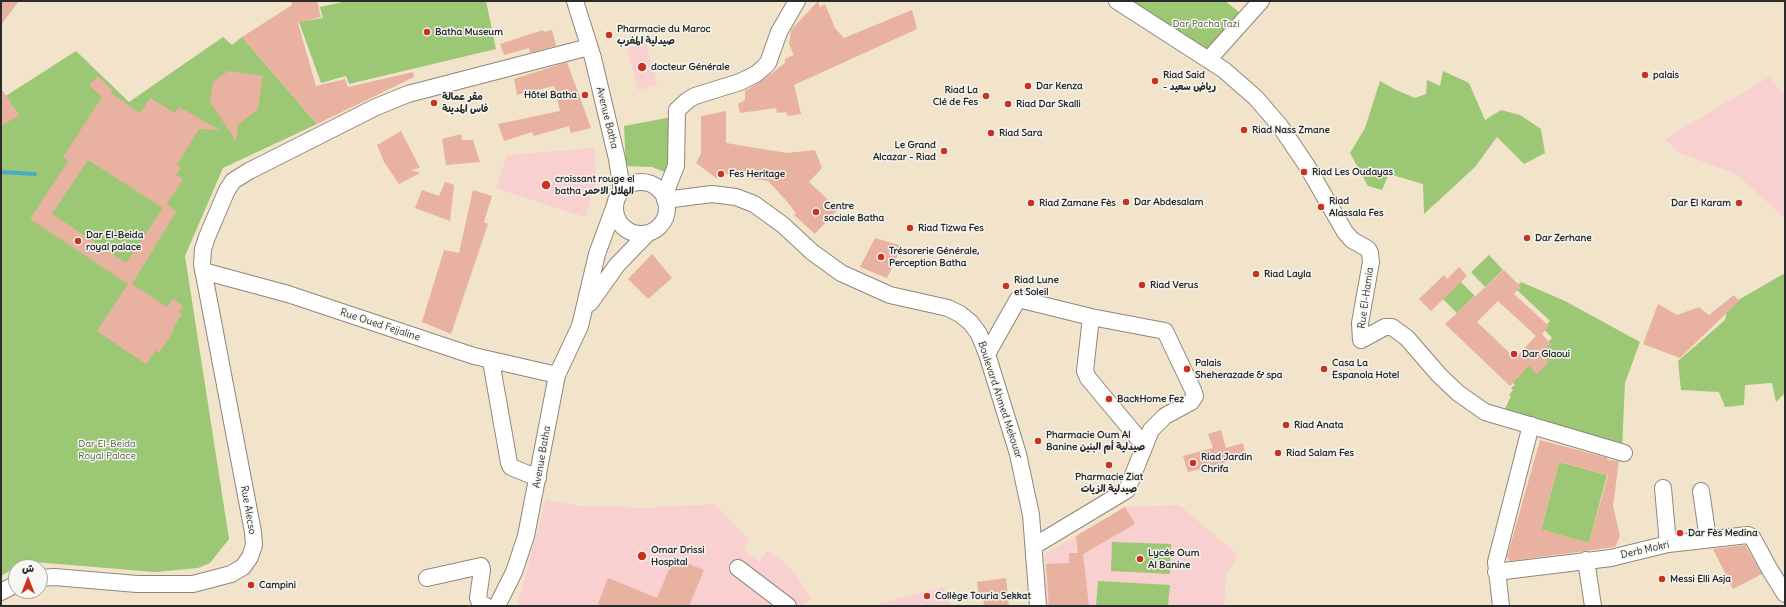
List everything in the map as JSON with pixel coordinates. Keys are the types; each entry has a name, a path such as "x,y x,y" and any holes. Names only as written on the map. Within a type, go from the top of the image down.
{"street":[{"name":"Avenue Batha","path":"575,1 589,47 610,129 622,190"},
{"path":"664,198 676,166 677,110 695,96 740,82 756,74 763,68 768,63 779,32 797,1"},
{"name":"Rue El-Hamia","path":"1117,1 1209,59 1239,82 1280,126 1307,166 1345,232 1352,240 1368,249 1371,262 1360,323 1361,340 1385,327 1392,327 1407,338 1439,375 1458,393 1485,412 1624,453"},
{"path":"1209,59 1261,1"},
{"name":"Rue Alecso","path":"48,577 144,584 193,584 208,582 231,574 243,567 250,556 254,545 253,532 203,271 203,249 207,237 227,190 233,181 376,108 408,94 589,47"},
{"path":"642,182 655,186 664,198 667,208 664,220 656,229 648,233 633,233 624,228 618,220 615,205 622,190 634,183 642,182"},
{"name":"Boulevard Ahmed Mekouar","path":"664,198 712,194 736,197 754,204 784,225 827,264 841,273 890,295 948,308 960,314 975,328 987,354 1018,454 1032,515 1038,606"},
{"name":"Avenue Batha","path":"497,606 514,572 526,536 557,375 580,326 586,307 597,254 615,205"},
{"name":"Avenue Batha","path":"586,307 617,265 648,233"},
{"name":"Rue Oued Fejjaline","path":"203,271 288,294 491,361 557,375"},
{"path":"987,354 1018,299 1091,317 1165,331 1195,396 1191,402 1165,416 1151,430 1127,490 1034,546"},
{"path":"1091,317 1085,372 1088,378 1144,445"},
{"path":"491,361 510,466 538,478"},
{"path":"1501,606 1496,562 1532,425"},
{"path":"1663,488 1668,544"},
{"path":"1701,491 1708,539"},
{"name":"Derb Mokri","path":"1496,572 1611,558 1668,544 1751,535 1785,594"},
{"path":"1586,560 1593,606"},
{"path":"428,578 481,566 482,570 478,598 480,603 486,606"},
{"path":"738,568 788,606"}],"shaded area":[{"name":"docteur Générale","path":"646,43 657,85 638,90 627,48"},
{"path":"1769,77 1785,96 1785,218 1736,174 1680,153 1665,139"},
{"name":"croissant rouge el batha الهلال الاحمر","path":"594,148 596,183 585,217 496,188 507,155"},
{"name":"Omar Drissi Hospital","path":"546,500 580,506 646,508 715,504 749,540 743,550 759,561 767,551 783,561 796,575 811,599 804,603 806,606 517,606"},
{"name":"Lycée Oum Al Banine","path":"1179,505 1238,555 1226,574 1224,606 1049,606 1046,603 1045,554 1125,507"},
{"name":"Collège Touria Sekkat","path":"943,587 951,606 870,606"}],"green space":[{"path":"347,1 486,1 496,49 349,84 346,76 321,83 299,22 323,18 320,7"},
{"name":"Dar Pacha Tazi","path":"1119,1 1225,1 1244,16 1207,57"},
{"name":"Dar El-Beida Royal Palace","path":"223,37 232,45 242,37 317,124 223,168 185,256 229,539 210,563 198,568 155,572 48,563 48,559 8,559 8,572 1,576 1,99 76,51 129,102"},
{"path":"1443,71 1469,83 1485,120 1501,110 1520,115 1541,129 1545,153 1524,164 1497,137 1475,167 1424,214 1423,184 1389,174 1382,190 1368,186 1350,153 1365,128 1380,81 1415,98 1426,94 1427,80 1440,86"},
{"path":"677,116 670,174 652,167 626,166 624,126"},
{"path":"1489,255 1503,270 1485,287 1471,272"},
{"path":"1785,273 1785,393 1776,402 1772,383 1745,385 1744,405 1725,407 1719,392 1681,390 1678,361 1725,320 1728,306"},
{"path":"1460,281 1475,296 1457,313 1442,298"},
{"path":"1521,282 1565,301 1640,342 1625,383 1622,450 1504,411 1511,396 1509,395 1513,390 1511,388 1515,385 1511,381 1530,361 1538,369 1549,356 1542,349 1552,338 1543,328 1550,321 1515,288"},
{"path":"1559,462 1607,475 1589,543 1541,530"},
{"path":"1112,542 1171,544 1170,574 1111,571"},
{"path":"1098,581 1170,585 1168,606 1096,606"}],"building":[{"path":"1,1 19,1 1,25"},
{"path":"291,1 317,1 321,17 298,23 316,86 345,79 348,87 413,72 414,77 317,124 242,37 292,5"},
{"path":"818,1 820,7 825,4 835,28 844,38 912,10 917,29 794,85 801,114 788,116 786,112 777,113 776,108 740,113 738,104 745,100 745,91 762,81 785,63 785,59 794,55 789,44 791,30"},
{"path":"543,30 544,32 552,30 556,46 530,53 529,48 504,55 500,44"},
{"path":"567,62 591,128 571,133 569,126 534,136 532,132 504,141 498,124 560,111 554,86 517,95 514,79"},
{"path":"228,71 263,76 258,109 238,125 236,141 210,102 213,82"},
{"name":"Dar El-Beida royal palace","path":"98,76 113,91 111,93 140,113 150,98 175,113 179,107 220,130 199,129 177,165 181,168 176,175 183,179 167,204 176,212 132,284 167,307 173,299 183,306 179,312 182,314 173,328 175,329 159,353 156,350 146,364 97,331 128,284 30,219 68,161 63,157 102,97 89,85","holes":["88,160 163,208 126,263 52,214"]},
{"path":"1,88 19,115 1,126"},
{"path":"726,111 726,143 787,153 815,150 822,168 809,182 838,209 815,234 794,215 796,213 768,181 724,174 716,178 696,163 701,154 701,116"},
{"path":"401,131 420,168 411,170 420,173 399,184 384,162 377,145"},
{"path":"461,134 462,140 473,140 480,162 446,165 442,139"},
{"path":"445,182 454,185 450,221 415,208 422,190 439,196"},
{"path":"473,190 492,196 484,222 488,224 451,334 422,322 444,250 459,253"},
{"name":"Trésorerie Générale, Perception Batha","path":"875,238 902,246 887,278 860,267"},
{"path":"652,254 672,278 648,299 628,279"},
{"path":"1459,267 1467,276 1431,311 1419,299 1444,275 1447,279"},
{"path":"1504,270 1521,287 1514,294 1549,326 1542,334 1551,344 1541,354 1549,362 1537,374 1529,366 1510,386 1445,324","holes":["1498,301 1536,336 1515,358 1477,322"]},
{"path":"1734,295 1739,301 1680,358 1643,344 1658,304 1677,315 1699,307 1709,315"},
{"path":"1221,430 1226,448 1243,443 1246,455 1218,465 1188,472 1183,456 1213,448 1208,434"},
{"path":"1540,440 1608,458 1607,460 1619,461 1613,506 1620,536 1615,547 1510,561 1507,557","holes":["1559,462 1608,475 1589,543 1541,529"]},
{"path":"1125,507 1135,524 1083,554 1089,606 1049,606 1046,564 1069,563 1069,553 1078,553 1076,536"},
{"path":"1745,545 1762,574 1733,589 1713,549"},
{"path":"674,558 704,570 689,606 603,606 598,604 608,578 657,598"},
{"path":"1006,578 1009,606 984,606 983,598 979,598 977,582"}],"waterway":[{"path":"1,172 35,174"}],"place":[{"name":"Batha Museum","path":"427,32"},
{"name":"Pharmacie du Maroc صيدلية المغرب","path":"609,35"},
{"name":"docteur Générale","path":"642,67"},
{"name":"palais","path":"1645,75"},
{"name":"Riad Said - رياض سعيد","path":"1155,81"},
{"name":"Dar Kenza","path":"1028,86"},
{"name":"Hôtel Batha","path":"585,95"},
{"name":"Riad La Clé de Fes","path":"986,96"},
{"name":"مقر عمالة فاس المدينة","path":"434,103"},
{"name":"Riad Dar Skalli","path":"1008,104"},
{"name":"Riad Nass Zmane","path":"1244,130"},
{"name":"Riad Sara","path":"991,133"},
{"name":"Le Grand Alcazar - Riad","path":"944,151"},
{"name":"Riad Les Oudayas","path":"1304,172"},
{"name":"Fes Heritage","path":"721,174"},
{"name":"croissant rouge el batha الهلال الاحمر","path":"546,185"},
{"name":"Dar Abdesalam","path":"1126,202"},
{"name":"Riad Zamane Fès","path":"1031,203"},
{"name":"Dar El Karam","path":"1739,203"},
{"name":"Riad Alassala Fes","path":"1321,207"},
{"name":"Centre sociale Batha","path":"816,212"},
{"name":"Riad Tizwa Fes","path":"910,228"},
{"name":"Dar Zerhane","path":"1527,238"},
{"name":"Dar El-Beida royal palace","path":"78,241"},
{"name":"Trésorerie Générale, Perception Batha","path":"881,257"},
{"name":"Riad Layla","path":"1256,274"},
{"name":"Riad Verus","path":"1142,285"},
{"name":"Riad Lune et Soleil","path":"1006,286"},
{"name":"Dar Glaoui","path":"1514,354"},
{"name":"Palais Sheherazade & spa","path":"1187,369"},
{"name":"Casa La Espanola Hotel","path":"1324,369"},
{"name":"BackHome Fez","path":"1109,399"},
{"name":"Riad Anata","path":"1286,425"},
{"name":"Pharmacie Oum Al Banine صيدلية أم البنين","path":"1038,441"},
{"name":"Riad Salam Fes","path":"1278,453"},
{"name":"Riad Jardin Chrifa","path":"1193,463"},
{"name":"Pharmacie Ziat صيدلية الزيات","path":"1109,465"},
{"name":"Dar Fès Medina","path":"1680,533"},
{"name":"Omar Drissi Hospital","path":"642,556"},
{"name":"Lycée Oum Al Banine","path":"1140,559"},
{"name":"Messi Elli Asja","path":"1662,579"},
{"name":"Campini","path":"251,585"},
{"name":"Collège Touria Sekkat","path":"927,596"}]}
